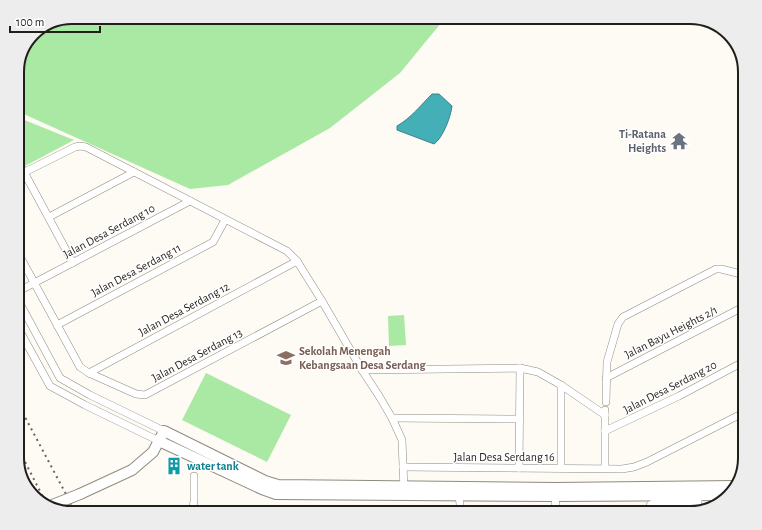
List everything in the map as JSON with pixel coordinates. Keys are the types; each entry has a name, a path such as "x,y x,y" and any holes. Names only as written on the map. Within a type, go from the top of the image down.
{"street":[{"path":"73,262 25,172 75,147 80,146 86,147 287,251 293,262 322,301 392,418 402,440 404,491"},
{"path":"49,217 134,172"},
{"name":"Jalan Desa Serdang 10","path":"24,288 190,201"},
{"name":"Jalan Desa Serdang 11","path":"57,325 213,242 225,220"},
{"path":"24,262 36,282 57,325"},
{"name":"Jalan Desa Serdang 12","path":"89,373 293,262"},
{"path":"605,468 604,431 607,362 618,324 623,317 716,269 738,273"},
{"name":"Jalan Desa Serdang 13","path":"57,325 80,367 89,373 120,385 136,394 145,395 322,301"},
{"name":"Jalan Bayu Heights 2/1","path":"606,378 738,310"},
{"path":"24,311 60,378 90,395 278,485 458,495 729,486"},
{"path":"24,339 50,386 159,441 262,489 276,494 404,491 720,495"},
{"name":"Jalan Desa Serdang 20","path":"604,431 679,396 738,365"},
{"path":"362,370 520,368 538,372 605,409"},
{"path":"519,468 520,368"},
{"path":"561,385 561,468"},
{"name":"Jalan Desa Serdang 16","path":"403,467 622,469 634,467 647,462 738,416"},
{"path":"392,418 519,419"},
{"path":"57,503 132,470 153,452 164,431"},
{"path":"193,506 194,476"},
{"path":"555,492 556,506"},
{"path":"458,495 459,506"},
{"path":"650,506 654,503 698,503 698,496"}],"green space":[{"path":"72,24 440,24 400,73 330,128 228,185 190,189 24,114 24,69 29,51 40,36 54,28"},
{"path":"24,120 74,140 25,166"},
{"path":"404,315 406,345 389,346 388,316"},
{"path":"206,373 291,415 267,462 182,420"}],"water":[{"path":"432,94 439,94 452,106 446,126 437,141 434,144 397,130 397,126 411,115"}],"railway":[{"path":"24,415 72,506"},
{"path":"24,460 42,496"}],"place":[{"name":"Ti-Ratana Heights","path":"679,141"},
{"name":"Sekolah Menengah Kebangsaan Desa Serdang","path":"286,358"},
{"name":"water tank","path":"174,466"}]}
